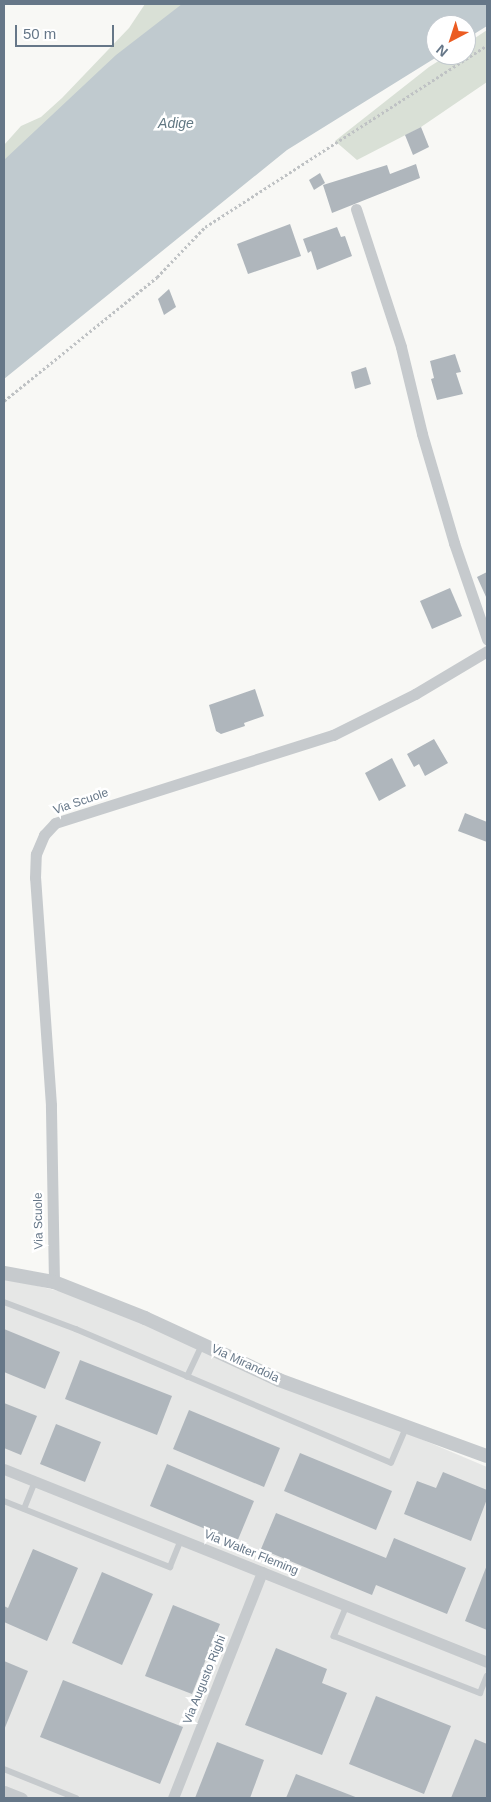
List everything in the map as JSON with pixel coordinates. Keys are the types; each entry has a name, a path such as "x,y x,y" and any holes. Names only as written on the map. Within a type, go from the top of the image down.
{"street":[{"path":"356,209 401,347 422,434 454,543 487,639"},
{"name":"Via Scuole","path":"54,1282 50,1105 35,878 36,854 44,834 55,823 333,735 415,694 487,651"},
{"name":"Via Mirandola","path":"4,1273 54,1282 145,1318 279,1380 487,1456"},
{"name":"Via Walter Fleming","path":"4,1469 487,1662"},
{"name":"Via Augusto Righi","path":"173,1798 262,1572"},
{"path":"4,1791 22,1798"}],"lane":[{"path":"4,1302 76,1329 391,1463 406,1426"},
{"path":"187,1377 202,1345"},
{"path":"24,1509 35,1482"},
{"path":"4,1501 170,1568 181,1540"},
{"path":"347,1606 334,1636 480,1694 487,1676"},
{"path":"4,1769 76,1798"}],"path":[{"path":"4,401 157,278 205,227 487,45"}],"shaded area":[{"path":"145,4 216,4 4,173 4,145 21,126 41,117 62,98 129,28"},
{"path":"487,30 487,82 421,127 357,160 335,141 432,65 476,65 476,37"},
{"path":"4,1278 88,1298 487,1467 487,1798 4,1798"}],"water":[{"name":"Adige","path":"182,4 487,4 487,26 476,33 476,15 426,15 426,64 287,150 4,379 4,160 116,55"}],"building":[{"path":"421,127 429,147 413,155 405,135"},
{"path":"416,164 420,178 332,213 323,185 387,165 390,174"},
{"path":"320,173 325,183 314,190 309,180"},
{"path":"290,224 301,256 248,274 237,244"},
{"path":"337,227 341,237 345,236 352,256 317,270 311,251 308,253 303,239"},
{"path":"169,289 176,307 164,315 158,299"},
{"path":"455,354 461,372 456,373 463,394 437,400 431,379 434,378 430,361"},
{"path":"366,367 371,384 355,389 351,372"},
{"path":"487,572 487,599 477,577"},
{"path":"450,588 462,616 432,629 420,601"},
{"path":"255,689 264,716 244,723 245,726 221,734 216,731 209,705"},
{"path":"434,739 448,763 425,776 419,764 414,767 407,754"},
{"path":"392,758 406,786 379,801 365,773"},
{"path":"465,813 487,822 487,842 458,831"},
{"path":"4,1329 60,1352 45,1389 4,1372"},
{"path":"80,1360 172,1396 157,1435 65,1399"},
{"path":"4,1403 37,1416 21,1455 4,1448"},
{"path":"189,1410 280,1448 264,1487 173,1449"},
{"path":"56,1424 101,1442 85,1482 40,1464"},
{"path":"300,1453 392,1491 376,1530 284,1491"},
{"path":"167,1464 254,1501 237,1542 150,1506"},
{"path":"443,1472 487,1490 487,1499 471,1541 404,1514 417,1481 436,1488"},
{"path":"276,1513 386,1558 394,1538 466,1568 447,1614 376,1585 372,1595 261,1549"},
{"path":"33,1549 78,1568 47,1641 4,1622 4,1606 8,1608"},
{"path":"487,1565 487,1630 465,1621"},
{"path":"102,1572 153,1594 122,1665 72,1643"},
{"path":"173,1605 220,1624 192,1694 145,1676"},
{"path":"276,1648 327,1669 322,1683 347,1693 322,1755 245,1725"},
{"path":"4,1661 28,1671 4,1730"},
{"path":"63,1680 183,1727 160,1784 40,1737"},
{"path":"376,1696 451,1726 424,1794 349,1764"},
{"path":"475,1739 487,1744 487,1798 451,1798"},
{"path":"217,1742 264,1760 250,1798 195,1798"},
{"path":"296,1774 358,1798 286,1798"}]}
